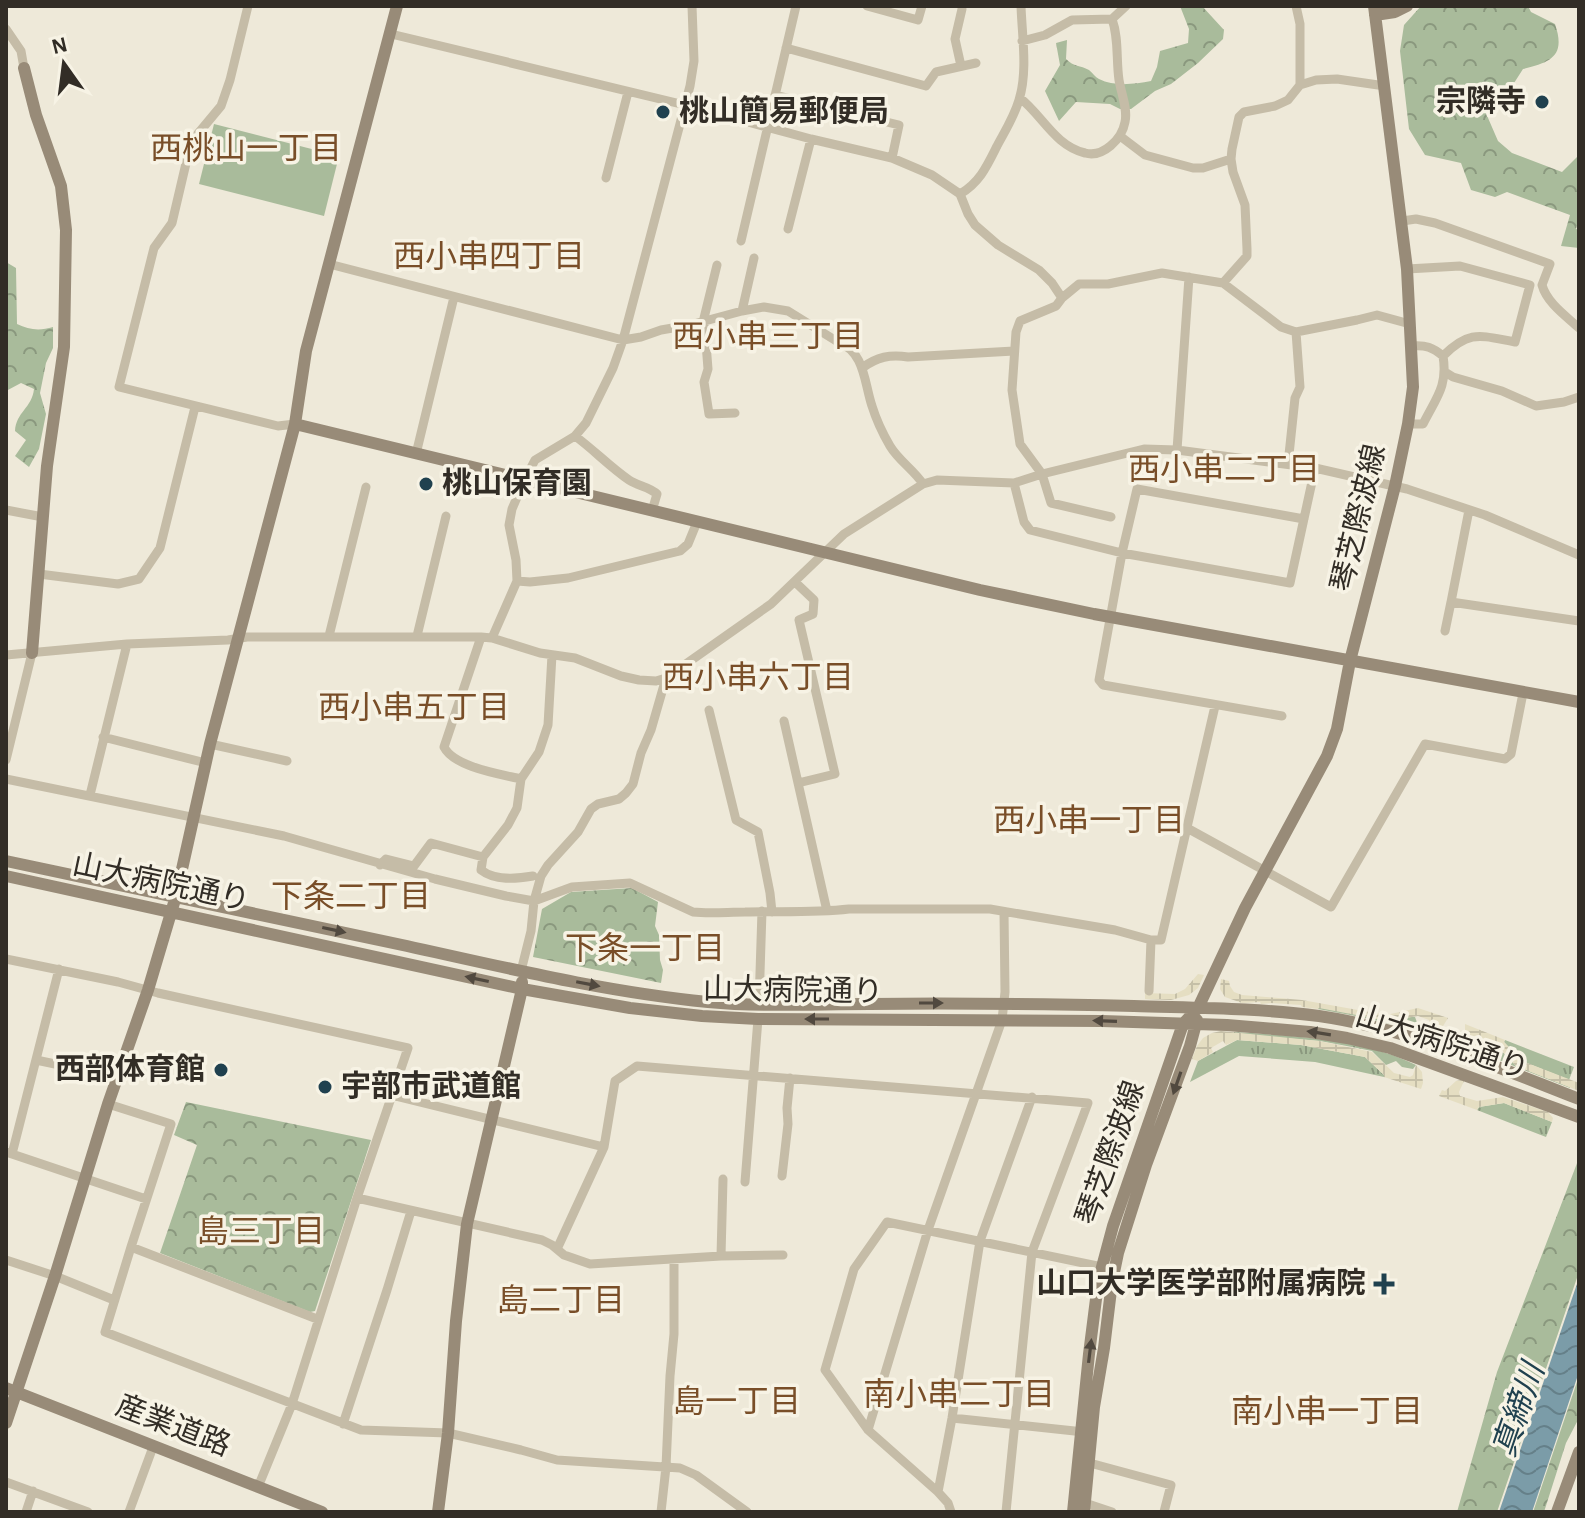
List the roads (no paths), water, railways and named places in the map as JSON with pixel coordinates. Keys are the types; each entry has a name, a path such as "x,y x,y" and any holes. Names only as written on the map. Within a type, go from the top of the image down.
{"street":[{"path":"248,6 221,106 191,142 172,223 154,248 119,387 278,426 295,424 980,590 1110,617 1579,702"},
{"path":"6,1423 10,1390 55,1276 176,896 210,744 295,424 306,351 397,6"},
{"path":"521,779 459,761 448,756 444,747 487,638 517,581 509,525 524,481 535,460 575,436 586,423 623,340 685,105 694,61 692,6"},
{"path":"741,241 796,6"},
{"path":"867,6 918,20 922,6"},
{"path":"960,194 982,176 1020,98 1023,84 1021,6"},
{"path":"1022,41 1045,35 1072,20 1112,19 1126,6"},
{"path":"1296,6 1300,24 1300,85"},
{"path":"1375,11 1395,12 1407,6"},
{"path":"961,66 955,39 962,9"},
{"name":"琴芝際波線","path":"1108,1268 1113,1226 1183,1024 1198,1008 1265,871 1327,756 1337,729 1350,661 1395,486 1413,387 1412,346 1402,221 1375,11"},
{"path":"1020,98 1056,137 1084,153 1101,151 1116,141 1126,120 1112,19"},
{"path":"6,29 21,51 36,115 61,186 66,230 64,347 51,432 32,653 6,760"},
{"path":"391,34 892,158 932,175 960,194 975,225 998,245 1039,270 1062,298"},
{"path":"786,48 926,86 936,72 976,63"},
{"path":"1223,283 1247,256 1245,205 1231,159 1239,117 1244,112 1288,100 1300,85 1316,80 1337,79 1385,86"},
{"path":"606,178 628,92"},
{"path":"775,95 899,125 892,158"},
{"path":"1120,136 1145,155 1193,168 1231,159"},
{"path":"788,229 811,139"},
{"path":"1402,221 1416,219 1435,223 1550,264 1542,285 1543,291 1579,328"},
{"path":"742,311 754,258"},
{"path":"329,264 623,340 764,307 788,311 847,345 858,357 872,406 889,446 923,484"},
{"path":"717,265 704,318 708,369 704,382 709,414 735,413"},
{"path":"1407,269 1460,266 1530,285 1515,342 1471,337 1459,341 1443,356"},
{"path":"1111,517 1051,503 1042,474 1020,444 1012,390 1016,332 1020,321 1056,306 1079,284 1108,284 1162,273 1223,283 1281,327 1296,332 1377,315 1410,324"},
{"path":"1177,450 1189,277"},
{"path":"416,454 454,297"},
{"path":"1288,464 1295,398 1300,387 1296,332"},
{"path":"1408,424 1423,424 1443,385 1445,372 1443,356 1433,348 1412,346"},
{"path":"862,368 876,359 895,355 908,357 1014,351"},
{"path":"1445,372 1536,406 1579,397"},
{"path":"39,574 118,584 139,579 160,548 195,407"},
{"path":"575,436 634,483 655,490 657,494 652,511"},
{"path":"6,655 238,638 487,638 575,658 621,676 656,681 666,678 771,604 844,534 923,484 937,480 1014,483 1144,449 1177,450 1288,464 1395,486 1485,515 1579,555"},
{"path":"1014,483 1024,522 1030,530 1122,553 1290,583 1315,468"},
{"path":"329,636 366,487"},
{"path":"1282,716 1103,685 1099,680 1137,489 1304,519"},
{"path":"6,510 43,517"},
{"path":"1445,631 1469,510"},
{"path":"417,636 446,516"},
{"path":"517,581 568,578 680,551 688,544 697,522"},
{"path":"795,582 814,600 813,614 799,620 835,774 798,783"},
{"path":"1451,602 1579,621"},
{"path":"90,795 127,644"},
{"path":"533,876 508,879 487,875 481,870 483,857 517,808 521,779 539,752 548,725 552,655"},
{"path":"438,1512 467,1224 522,989 521,971 531,931 534,901 541,876 578,832 591,809 619,799 633,784 666,678"},
{"path":"1187,828 1331,907 1425,744 1505,759 1509,757 1523,693"},
{"path":"6,779 284,836 380,865 534,901 572,887 630,883 693,912 990,909 1161,940 1215,706"},
{"path":"709,710 736,820 758,832 767,912 759,1004"},
{"path":"784,721 827,911"},
{"path":"103,737 206,763"},
{"path":"210,744 287,761"},
{"path":"380,865 386,859 414,866 431,843 483,857"},
{"name":"山大病院通り","path":"6,861 521,971 663,997 759,1004 1004,1003 1292,1013 1370,1026 1446,1047 1579,1099"},
{"name":"山大病院通り","path":"6,876 522,989 670,1013 758,1019 1102,1021 1310,1032 1368,1042 1422,1059 1579,1117"},
{"path":"868,1430 928,1230 1002,1020 1005,992 1004,912"},
{"path":"1149,991 1151,940"},
{"path":"6,959 408,1048 317,1319 292,1404 258,1487"},
{"path":"59,969 9,1153 146,1199"},
{"name":"琴芝際波線","path":"1084,1508 1094,1313 1197,1025 1198,1008"},
{"path":"745,1182 758,1019"},
{"path":"36,1060 79,1069"},
{"path":"557,1249 604,1147 615,1081 637,1066 1088,1103 1032,1252 1006,1512"},
{"path":"782,1176 790,1078"},
{"path":"391,1095 604,1147"},
{"path":"938,1492 980,1241 1032,1097"},
{"path":"108,1104 171,1124 105,1332 361,1430 448,1433 557,1460 680,1468 696,1475 747,1512"},
{"path":"721,1256 723,1179"},
{"path":"357,1198 542,1240 564,1255 590,1264 783,1255"},
{"path":"343,1424 411,1211"},
{"path":"951,1512 938,1492 868,1430 825,1370 854,1269 887,1222 1108,1268"},
{"path":"131,1247 317,1319"},
{"path":"661,1512 674,1334 674,1259"},
{"path":"6,1260 114,1300"},
{"name":"産業道路","path":"10,1390 322,1512"},
{"path":"952,1418 1087,1432"},
{"path":"129,1512 153,1447"},
{"path":"1557,1512 1579,1452"},
{"path":"1084,1462 1171,1485 1164,1512"},
{"name":"琴芝際波線","path":"1073,1512 1084,1462"},
{"path":"6,1482 88,1512"},
{"path":"26,1512 33,1491"},
{"path":"1084,1508 1112,1512"}],"water":[{"path":"1579,1278 1579,1372 1532,1512 1499,1512"}],"place":[{"name":"宗隣寺","path":"1542,102"},
{"name":"桃山簡易郵便局","path":"663,112"},
{"name":"桃山保育園","path":"426,484"},
{"name":"西部体育館","path":"221,1070"},
{"name":"宇部市武道館","path":"325,1087"},
{"name":"山口大学医学部附属病院","path":"1384,1284"}],"district":[{"name":"西桃山一丁目","path":"246,149"},
{"name":"西小串四丁目","path":"489,257"},
{"name":"西小串三丁目","path":"768,337"},
{"name":"西小串二丁目","path":"1224,470"},
{"name":"西小串六丁目","path":"758,678"},
{"name":"西小串五丁目","path":"414,708"},
{"name":"西小串一丁目","path":"1089,821"},
{"name":"下条二丁目","path":"351,897"},
{"name":"下条一丁目","path":"645,949"},
{"name":"島三丁目","path":"261,1232"},
{"name":"島二丁目","path":"561,1301"},
{"name":"南小串二丁目","path":"959,1395"},
{"name":"島一丁目","path":"737,1402"},
{"name":"南小串一丁目","path":"1327,1412"}],"water label":[{"name":"真締川","path":"1519,1410"}]}
